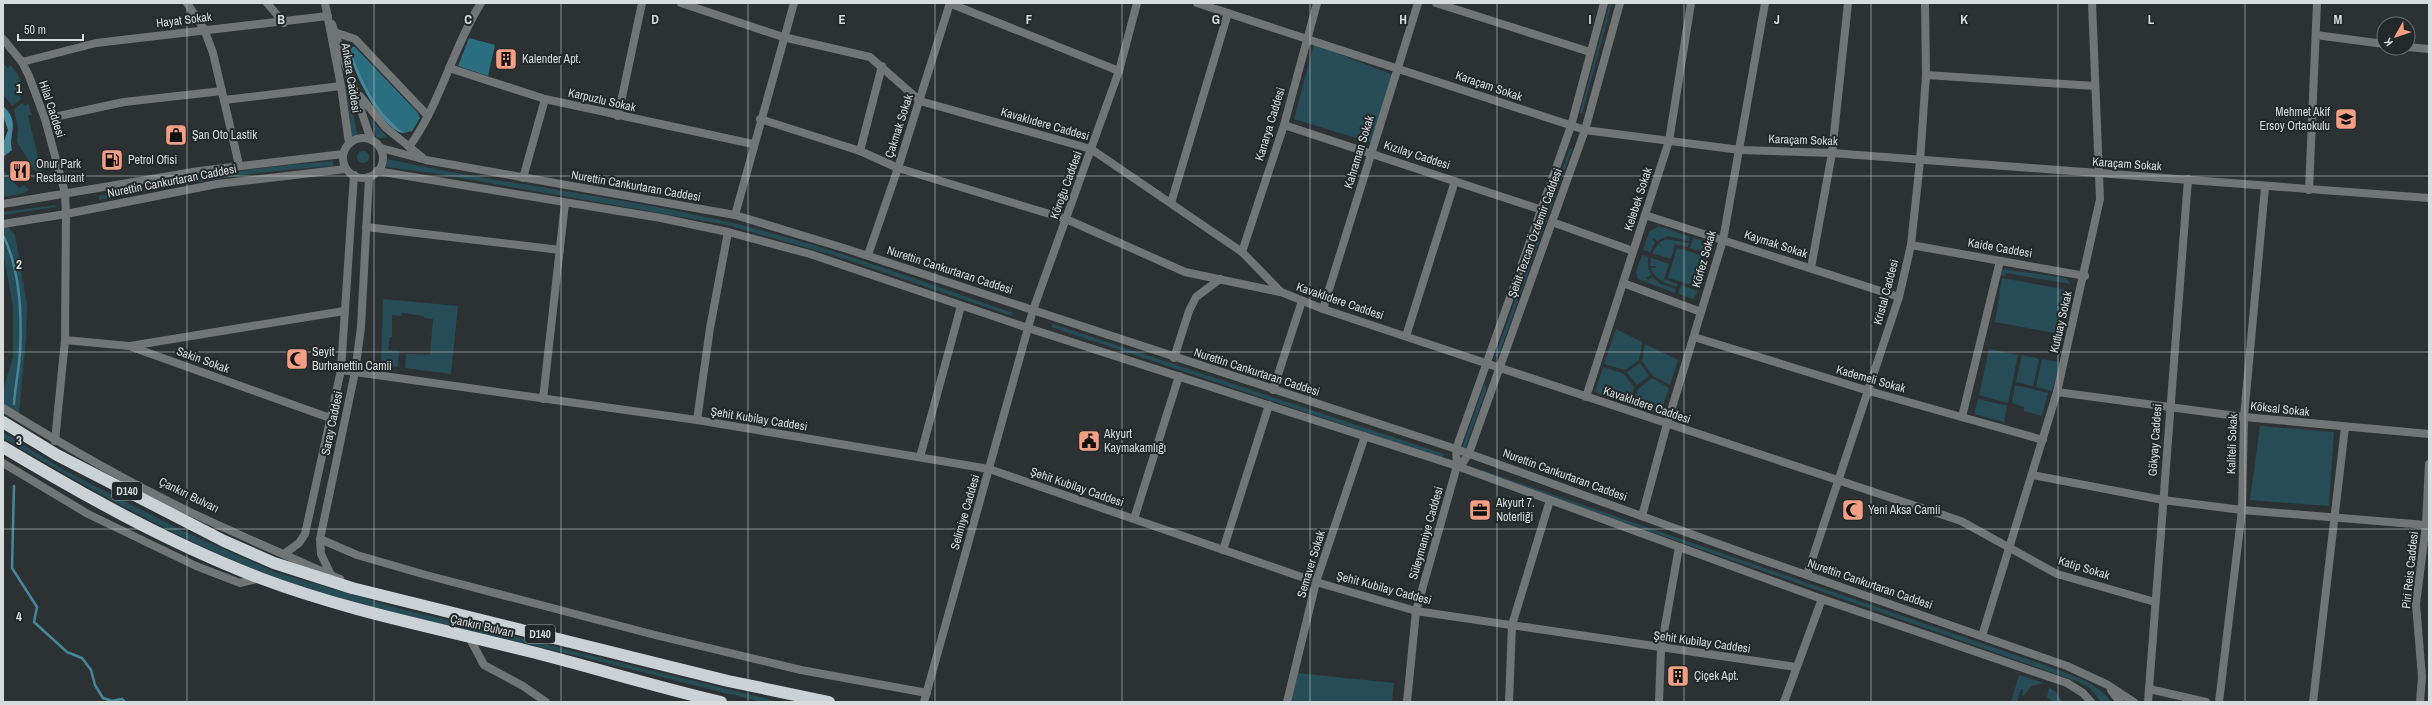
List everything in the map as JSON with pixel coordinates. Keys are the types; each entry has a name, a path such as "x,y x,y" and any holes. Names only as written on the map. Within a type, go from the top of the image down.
{"highway":[{"name":"Çankırı Bulvarı","path":"3,422 64,458 254,555 306,574 370,592 728,681 829,702"},
{"name":"Çankırı Bulvarı","path":"3,447 127,516 261,578 373,614 469,637 721,702"}],"street":[{"path":"187,3 204,29 213,53 239,165"},
{"path":"267,3 284,23"},
{"name":"Ankara Caddesi","path":"325,3 340,86 348,144"},
{"path":"409,147 428,116 471,20 481,3"},
{"path":"618,116 642,3"},
{"name":"Kavaklıdere Caddesi","path":"681,3 783,37 870,58 882,66 920,101 1092,149 1242,252 1281,292 1302,301 1961,521 2010,547"},
{"path":"735,215 753,144 794,3"},
{"path":"950,3 1118,71"},
{"name":"Çakmak Sokak","path":"868,256 920,101 950,3"},
{"name":"Köroğu Caddesi","path":"1028,328 1033,310 1092,149 1118,71 1137,3"},
{"name":"Karaçam Sokak","path":"1197,3 1209,5 1228,13 1584,130 1740,150 1832,153 1920,161 2188,179 2265,187 2429,198"},
{"name":"Kanarya Caddesi","path":"1242,252 1284,125 1317,3"},
{"name":"Kahraman Sokak","path":"1323,309 1418,3"},
{"path":"1436,3 1590,52"},
{"name":"Şehit Tezcan Özdemir Caddesi","path":"1458,466 1456,449 1542,210 1570,126 1604,3"},
{"name":"Şehit Tezcan Özdemir Caddesi","path":"1458,466 1469,453 1552,222 1584,130 1620,3"},
{"name":"Kelebek Sokak","path":"1586,397 1669,141 1691,3"},
{"name":"Körfez Sokak","path":"1642,516 1667,424 1724,240 1765,3"},
{"path":"1811,268 1832,153 1848,3"},
{"name":"Kristal Caddesi","path":"1807,575 1899,297 1911,245 1920,161 1926,75 1925,3"},
{"name":"Kutluay Sokak","path":"1982,636 2058,392 2100,199 2092,3"},
{"path":"2309,190 2317,3"},
{"path":"1171,203 1228,13"},
{"name":"Hayat Sokak","path":"22,62 69,48 96,43 204,29 284,23 328,16"},
{"name":"Ankara Caddesi","path":"328,16 337,33 371,140"},
{"path":"337,33 355,39 428,116"},
{"path":"2316,35 2376,43"},
{"name":"Hilal Caddesi","path":"3,39 22,62 45,119 65,193 65,340 56,441"},
{"path":"2416,48 2429,49"},
{"path":"860,151 882,66"},
{"name":"Karpuzlu Sokak","path":"449,68 545,99 753,144"},
{"path":"1926,75 2095,86"},
{"path":"224,100 340,86"},
{"name":"Ankara Caddesi","path":"353,86 375,117 426,160"},
{"path":"45,119 124,102 222,91"},
{"path":"523,178 545,99"},
{"path":"760,119 860,151 898,168 1066,219 1185,272 1281,292"},
{"name":"Kızılay Caddesi","path":"1284,125 1542,210"},
{"path":"358,139 371,140 381,148 382,160 377,171 369,176 354,175 346,169 343,154 348,144 358,139"},
{"name":"Nurettin Cankurtaran Caddesi","path":"381,148 426,160 735,215 868,256 1174,358 1469,453 1807,575 2067,666 2108,685 2134,702"},
{"name":"Nurettin Cankurtaran Caddesi","path":"3,204 239,165 343,154"},
{"name":"Nurettin Cankurtaran Caddesi","path":"7,224 66,214 217,184 346,169"},
{"path":"377,171 661,218 728,232 840,263 961,306 1458,466 1822,599 2067,683 2083,693 2090,702"},
{"name":"Saray Caddesi","path":"284,554 299,543 305,534 340,370 354,175"},
{"name":"Saray Caddesi","path":"331,575 321,554 320,539 355,372 361,327 369,176"},
{"name":"Gökyay Caddesi","path":"2148,702 2162,500 2188,179"},
{"path":"1406,336 1456,181"},
{"name":"Kaliteli Sokak","path":"2219,702 2242,510 2244,417 2265,187"},
{"path":"543,399 565,203"},
{"name":"Kaymak Sokak","path":"1645,215 1899,297"},
{"path":"1552,222 1634,250"},
{"path":"366,228 560,250"},
{"path":"697,420 710,328 728,232"},
{"name":"Kaide Caddesi","path":"1911,245 2084,276"},
{"path":"1962,417 2000,260"},
{"path":"1174,358 1189,311 1196,297 1220,279"},
{"path":"1623,283 1701,312"},
{"path":"1273,390 1302,301"},
{"path":"920,457 961,306"},
{"path":"129,346 344,311"},
{"name":"Selimiye Caddesi","path":"924,702 1028,328"},
{"name":"Kademeli Sokak","path":"1694,337 1869,391 2043,440"},
{"name":"Sakin Sokak","path":"65,340 129,346 330,418"},
{"name":"Şehit Kubilay Caddesi","path":"340,370 697,420 989,468 1316,582 1416,611 1661,649 1796,667"},
{"path":"1134,519 1179,376"},
{"name":"Köksal Sokak","path":"2058,392 2244,417 2429,434"},
{"path":"1223,550 1269,405"},
{"name":"Çankırı Bulvarı","path":"3,408 56,441 113,473 188,511 370,592"},
{"path":"2313,702 2345,427"},
{"name":"Semaver Sokak","path":"1287,702 1316,582 1365,436"},
{"path":"3,463 88,514 196,566 240,583 261,578"},
{"name":"Piri Reis Caddesi","path":"2420,702 2426,678 2416,604 2426,525 2429,464"},
{"name":"Süleymaniye Caddesi","path":"1407,702 1416,611 1458,466"},
{"path":"2032,475 2162,500 2334,519 2426,525"},
{"path":"1509,702 1512,625 1550,500"},
{"path":"320,539 357,555 426,575 655,635 801,670 927,693"},
{"path":"1659,702 1661,649 1679,547"},
{"name":"Katip Sokak","path":"2010,547 2057,574 2155,602"},
{"path":"1784,702 1822,599"},
{"path":"469,637 484,665 523,686 546,702"},
{"name":"Nurettin Cankurtaran Caddesi","path":"2108,685 2120,702"},
{"path":"2149,689 2206,702"}],"shaded area":[{"path":"1610,3 1612,3 1582,114 1580,113"},
{"path":"469,38 495,45 488,76 458,66"},
{"path":"1314,44 1393,75 1372,143 1294,119"},
{"path":"349,46 355,47 418,113 420,118 412,131 404,133 384,114 364,83"},
{"path":"349,46 359,72 370,94 384,114 404,133 396,130 386,122 368,97 354,68"},
{"path":"3,63 8,68 11,65 18,75 24,92 19,96 21,99 12,106 3,94"},
{"path":"343,80 350,98 358,138 351,138 349,109"},
{"path":"22,103 25,106 28,104 32,115 28,116 42,173 37,181 34,177 37,174 17,142 18,128 14,110"},
{"path":"3,106 11,117 13,128 11,138 12,150 3,157 3,144 8,130 3,116"},
{"path":"370,118 388,138 377,138"},
{"path":"1570,148 1572,149 1498,357 1495,356"},
{"path":"365,151 368,152 368,162 361,163 358,162 357,155 358,152"},
{"path":"387,159 697,215 741,225 844,255 1013,313 1012,316 836,256 727,225 438,174 386,167"},
{"path":"333,161 333,166 245,175 99,200 99,196 186,179 245,170"},
{"path":"3,169 19,188 24,185 29,190 24,193 3,197"},
{"path":"55,205 56,207 3,215 3,212"},
{"path":"3,222 15,235 27,305 26,339 19,414 3,405 3,390 13,357 13,306 3,252"},
{"path":"1659,226 1690,237 1689,241 1668,236 1657,241 1654,238 1652,239 1655,243 1650,252 1643,250 1650,231"},
{"path":"1693,238 1707,242 1711,248 1709,254 1690,248"},
{"path":"1666,239 1689,243 1688,247 1675,244 1671,259 1652,253 1658,244 1662,247 1659,243"},
{"path":"1677,248 1708,257 1699,287 1668,278"},
{"path":"1642,255 1648,257 1648,267 1651,275 1646,278 1648,280 1652,277 1661,284 1676,289 1675,293 1638,279 1636,272"},
{"path":"1651,258 1669,264 1664,279 1677,284 1677,287 1665,282 1655,275 1651,268 1656,268 1656,266 1650,266"},
{"path":"2002,269 2066,278 2071,284 2006,273 2005,276 2001,275"},
{"path":"2002,278 2068,290 2060,334 1995,322"},
{"path":"1681,285 1698,291 1693,299 1678,294"},
{"path":"383,299 458,306 451,374 405,368 406,354 430,355 433,319 424,318 424,316 402,313 401,316 392,315 392,337 390,337 388,350 399,351 398,367 381,364"},
{"path":"1053,324 1444,454 1442,458 1051,327"},
{"path":"1616,329 1642,342 1639,360 1625,370 1604,364"},
{"path":"1645,344 1678,360 1670,385 1653,376 1642,361"},
{"path":"1989,349 2018,355 2008,403 1979,395"},
{"path":"2022,355 2039,359 2033,386 2016,382"},
{"path":"2042,359 2060,362 2052,391 2036,387"},
{"path":"1640,363 1649,376 1637,385 1627,372"},
{"path":"1603,367 1624,374 1634,387 1630,405 1595,392"},
{"path":"1652,378 1669,388 1660,415 1634,406 1638,389"},
{"path":"2015,385 2048,393 2042,416 2024,411 2024,407 2012,403"},
{"path":"1484,386 1487,387 1465,449 1462,448"},
{"path":"1978,399 2007,406 2004,422 1974,414"},
{"path":"2260,426 2334,432 2329,506 2250,500"},
{"path":"3,432 64,470 179,529 275,572 398,608 780,702 762,702 586,658 408,616 333,596 296,584 259,571 161,526 96,492 3,438"},
{"path":"1482,470 2047,666 2090,684 2105,695 2111,702 2101,702 2090,688 2079,682 1481,472"},
{"path":"1298,673 1394,683 1392,702 1291,702"},
{"path":"2019,675 2044,683 2032,686 2022,697 2023,689 2021,689 2017,702 2011,702"},
{"path":"2049,688 2056,692 2063,702 2053,702 2047,697"}],"waterway":[{"path":"4,237 14,264 17,279 21,323 19,365 14,404"},
{"path":"14,486 12,568 37,607 34,622 67,652 82,658 91,670 95,685 103,698 112,701 122,699 125,702"}],"place":[{"name":"Kalender Apt.","path":"506,59"},
{"name":"Mehmet Akif Ersoy Ortaokulu","path":"2346,119"},
{"name":"Şan Oto Lastik","path":"176,135"},
{"name":"Petrol Ofisi","path":"112,160"},
{"name":"Onur Park Restaurant","path":"20,171"},
{"name":"Seyit Burhanettin Camii","path":"297,359"},
{"name":"Akyurt Kaymakamlığı","path":"1089,441"},
{"name":"Akyurt 7. Noterliği","path":"1480,510"},
{"name":"Yeni Aksa Camii","path":"1853,510"},
{"name":"Çiçek Apt.","path":"1678,676"}]}
